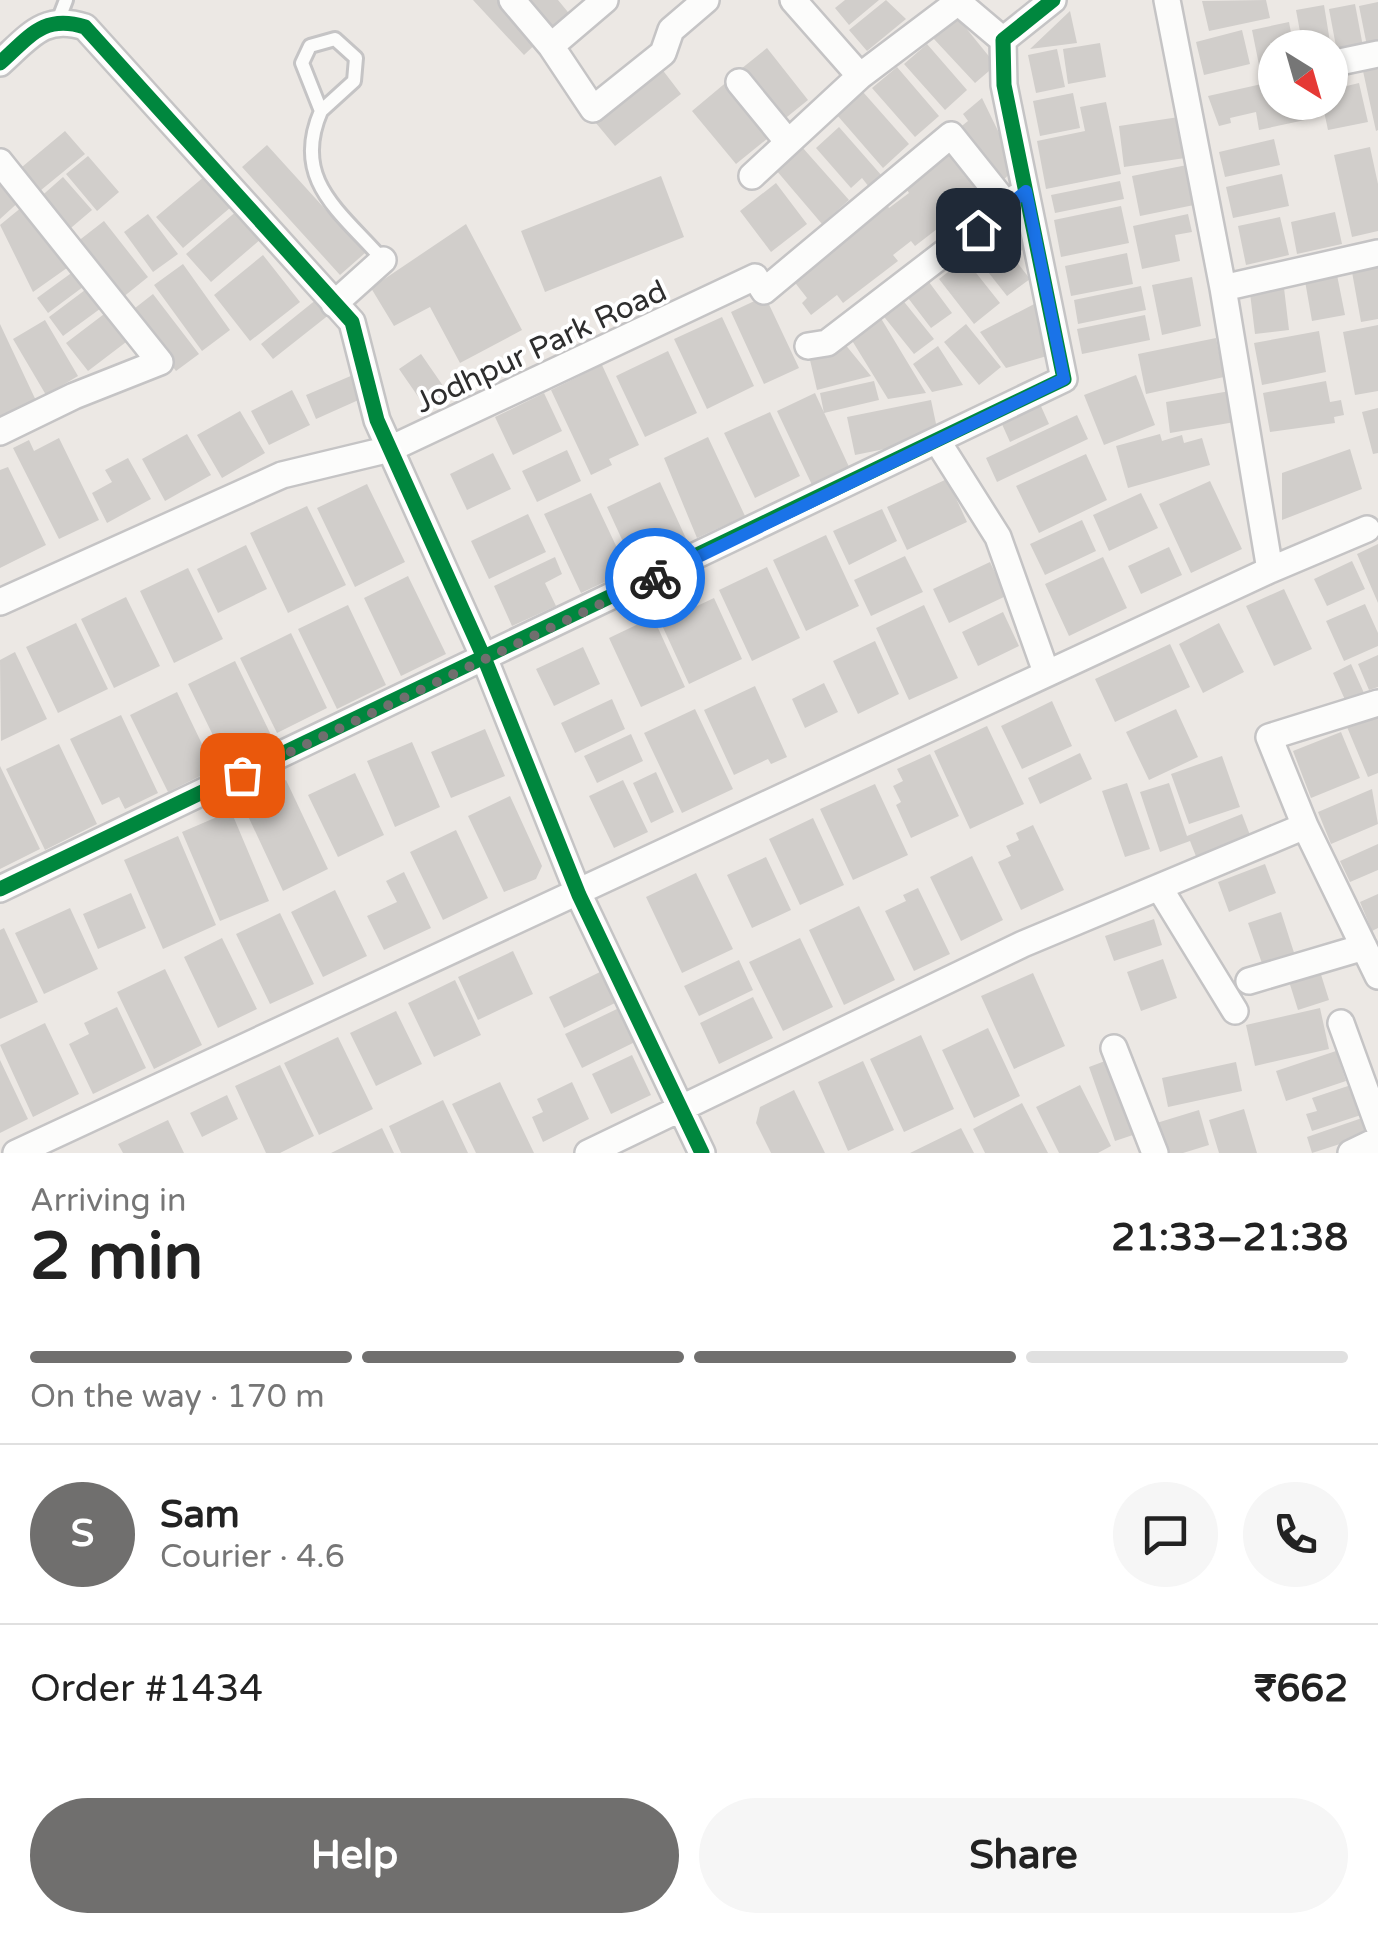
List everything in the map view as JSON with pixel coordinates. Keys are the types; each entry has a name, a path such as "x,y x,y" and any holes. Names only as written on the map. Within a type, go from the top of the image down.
{"street":[{"path":"512,0 551,46 593,109 663,53 671,30 706,0"},
{"path":"551,46 606,0"},
{"path":"1003,40 1053,0"},
{"path":"1167,0 1223,288 1270,570"},
{"path":"799,2 860,76"},
{"path":"0,889 485,660 1064,379 1016,198 1003,40 958,2 860,76 752,176"},
{"path":"0,63 62,10 85,27 352,322 377,420 485,660 579,894 702,1153"},
{"path":"1348,60 1378,54"},
{"path":"739,82 788,142"},
{"name":"Jodhpur Park Road","path":"0,602 282,474 390,449 755,276 764,291 952,135 1016,198"},
{"path":"0,162 160,362 74,396 0,432"},
{"path":"808,346 828,343 1016,198"},
{"path":"1223,288 1378,253"},
{"path":"334,304 383,260"},
{"path":"938,442 998,538 1046,672"},
{"path":"16,1153 579,894 1046,672 1366,529"},
{"path":"1378,703 1269,737 1305,826 1378,976"},
{"path":"588,1153 1023,944 1305,826"},
{"path":"1160,887 1235,1011"},
{"path":"1250,981 1364,947"},
{"path":"1341,1023 1378,1125"},
{"path":"1114,1048 1155,1153"},
{"path":"1352,1153 1378,1140"}],"lane":[{"path":"321,111 302,62 310,46 336,39 356,58 354,81 321,111 309,138 312,173 383,260"}],"building":[{"path":"473,0 506,0 542,38 524,55"},
{"path":"517,0 558,0 572,17 547,37"},
{"path":"845,0 879,0 849,25 835,8"},
{"path":"886,0 906,19 867,51 849,30"},
{"path":"1266,0 1270,18 1209,31 1202,1"},
{"path":"1378,2 1378,49 1368,51 1359,6"},
{"path":"1355,4 1364,52 1348,55 1348,30 1333,30 1329,9"},
{"path":"1324,5 1328,30 1300,30 1296,10"},
{"path":"1070,11 1077,43 1030,49"},
{"path":"957,17 996,65 975,83 933,38"},
{"path":"1289,22 1291,30 1258,30 1258,60 1252,30"},
{"path":"1242,30 1250,64 1204,75 1196,42"},
{"path":"1100,43 1106,77 1068,84 1063,49"},
{"path":"927,44 967,90 945,110 904,64"},
{"path":"767,48 808,100 777,125 736,73"},
{"path":"1057,49 1065,87 1036,93 1028,55"},
{"path":"658,64 681,94 615,146 591,117"},
{"path":"897,67 939,116 915,137 872,88"},
{"path":"1378,68 1378,130 1376,131 1363,71"},
{"path":"729,80 773,134 736,164 692,111"},
{"path":"1359,83 1368,122 1328,130 1326,120 1348,120 1348,86"},
{"path":"1258,85 1258,120 1305,120 1259,130 1256,112 1230,118 1231,123 1219,126 1208,96"},
{"path":"863,92 909,144 883,168 837,115"},
{"path":"1073,93 1080,128 1040,136 1033,101"},
{"path":"982,98 1016,168 1002,181 958,129 968,121 963,114"},
{"path":"1106,102 1121,174 1046,189 1037,141 1085,131 1080,107"},
{"path":"1179,117 1185,158 1124,167 1119,126"},
{"path":"839,127 882,176 869,187 862,178 851,188 816,148"},
{"path":"65,131 85,154 35,195 16,172"},
{"path":"1274,139 1280,165 1225,177 1219,152"},
{"path":"267,145 365,253 340,275 242,167"},
{"path":"802,147 849,200 822,224 776,170"},
{"path":"1370,147 1378,184 1378,231 1352,237 1334,155"},
{"path":"952,150 985,192 915,246 911,241 893,255 898,261 843,303 837,295 811,315 802,303 807,298 789,275 885,202 889,208 909,193 905,187"},
{"path":"88,156 119,192 97,211 66,174"},
{"path":"1187,165 1194,205 1140,216 1132,176"},
{"path":"0,174 22,199 0,219"},
{"path":"1282,174 1289,206 1233,218 1226,187"},
{"path":"205,176 231,207 183,248 156,217"},
{"path":"661,176 684,237 545,292 521,231"},
{"path":"63,177 92,210 65,233 37,200"},
{"path":"1120,181 1124,199 1055,213 1051,195"},
{"path":"776,183 807,224 771,252 740,211"},
{"path":"28,202 74,263 33,292 0,225"},
{"path":"1121,206 1129,243 1061,257 1054,220"},
{"path":"238,210 262,238 211,282 186,254"},
{"path":"1335,212 1342,244 1297,254 1291,222"},
{"path":"148,214 178,254 153,272 124,232"},
{"path":"1188,214 1192,232 1175,235 1180,261 1142,269 1133,226"},
{"path":"1011,217 1031,243 1013,257 1030,279 1007,296 970,249"},
{"path":"1280,217 1289,255 1246,265 1238,226"},
{"path":"104,221 148,277 122,298 77,242"},
{"path":"466,224 522,330 460,363 430,307 394,326 371,288"},
{"path":"1127,253 1133,284 1071,296 1065,266"},
{"path":"263,255 300,302 250,341 214,295"},
{"path":"965,259 1000,303 974,324 939,279"},
{"path":"183,264 230,330 202,351 154,285"},
{"path":"81,266 91,281 48,313 37,298"},
{"path":"1378,267 1378,319 1361,322 1352,272"},
{"path":"1337,275 1345,315 1312,321 1305,281"},
{"path":"1192,277 1201,326 1162,335 1152,285"},
{"path":"926,278 952,313 931,328 905,294"},
{"path":"93,284 108,303 63,336 49,317"},
{"path":"1141,286 1146,310 1078,324 1074,300"},
{"path":"1284,288 1289,330 1255,334 1250,293"},
{"path":"153,294 199,354 176,371 130,312"},
{"path":"765,296 799,368 764,384 731,312"},
{"path":"901,298 934,339 914,354 881,313"},
{"path":"317,299 330,314 273,359 261,344"},
{"path":"1040,301 1047,356 1006,368 980,332"},
{"path":"112,308 134,336 88,371 66,343"},
{"path":"879,315 926,393 888,399 848,334"},
{"path":"1145,315 1150,340 1082,354 1077,329"},
{"path":"722,317 754,386 707,409 674,339"},
{"path":"45,320 78,376 46,395 13,339"},
{"path":"0,324 39,407 0,426"},
{"path":"966,324 1001,367 979,385 944,342"},
{"path":"1378,325 1378,391 1355,395 1343,332"},
{"path":"1319,331 1326,372 1262,385 1254,343"},
{"path":"1216,338 1224,377 1146,394 1138,354"},
{"path":"844,343 871,376 817,390 810,360"},
{"path":"938,346 963,385 932,392 913,364"},
{"path":"668,351 697,413 645,437 616,376"},
{"path":"421,354 448,393 426,408 399,369"},
{"path":"602,365 639,445 609,459 612,465 591,475 551,390"},
{"path":"353,375 363,398 316,419 306,395"},
{"path":"1136,375 1155,425 1104,445 1084,395"},
{"path":"874,381 879,400 824,413 820,393"},
{"path":"1326,381 1330,402 1341,400 1344,415 1334,417 1335,423 1270,432 1263,393"},
{"path":"292,390 310,425 269,445 251,411"},
{"path":"1230,391 1235,422 1170,433 1166,402"},
{"path":"544,393 562,431 513,455 495,417"},
{"path":"815,393 850,469 813,487 777,411"},
{"path":"931,400 939,438 855,455 847,417"},
{"path":"1040,404 1049,424 1010,442 1001,422"},
{"path":"1378,408 1378,453 1373,454 1362,412"},
{"path":"240,411 265,453 222,478 197,435"},
{"path":"770,412 800,476 755,498 724,433"},
{"path":"1077,415 1088,439 997,482 986,458"},
{"path":"187,434 211,475 165,501 142,459"},
{"path":"1160,434 1162,441 1182,435 1184,443 1202,438 1210,465 1128,488 1116,446"},
{"path":"708,437 745,516 697,538 664,458"},
{"path":"59,438 99,520 59,539 13,448 29,440 34,451"},
{"path":"1350,449 1362,489 1282,520 1282,473"},
{"path":"567,450 581,481 537,502 522,471"},
{"path":"493,453 511,489 467,510 450,474"},
{"path":"1086,454 1107,500 1039,533 1016,486"},
{"path":"128,458 151,499 107,523 92,493 112,482 105,470"},
{"path":"8,467 46,545 0,568 0,470"},
{"path":"947,479 967,522 907,550 887,507"},
{"path":"1210,481 1242,549 1191,573 1159,504"},
{"path":"660,482 689,545 636,570 607,507"},
{"path":"367,484 405,562 355,587 317,508"},
{"path":"591,493 628,571 581,593 544,514"},
{"path":"1141,493 1158,528 1109,551 1093,515"},
{"path":"307,506 346,585 288,613 250,533"},
{"path":"882,509 897,541 849,565 833,531"},
{"path":"528,514 546,552 489,579 471,541"},
{"path":"1082,520 1096,551 1045,575 1030,544"},
{"path":"826,535 859,606 806,631 773,560"},
{"path":"1378,544 1378,603 1357,554"},
{"path":"246,545 267,589 218,613 197,569"},
{"path":"1169,547 1182,575 1141,594 1128,566"},
{"path":"905,556 923,592 871,616 854,580"},
{"path":"555,557 562,574 545,583 556,606 512,626 494,586"},
{"path":"1103,557 1127,608 1069,636 1045,584"},
{"path":"1352,561 1365,589 1327,606 1314,579"},
{"path":"990,562 1006,596 949,623 933,589"},
{"path":"767,567 800,638 752,661 719,590"},
{"path":"188,568 223,639 174,663 140,591"},
{"path":"408,576 446,654 401,676 364,598"},
{"path":"1284,589 1312,649 1274,666 1246,606"},
{"path":"126,597 160,666 114,688 81,619"},
{"path":"714,598 742,659 689,684 661,623"},
{"path":"1365,604 1378,633 1378,646 1344,661 1326,621"},
{"path":"348,605 386,685 337,709 298,629"},
{"path":"924,605 958,678 909,700 876,628"},
{"path":"1003,612 1019,646 978,666 962,632"},
{"path":"653,617 685,687 641,707 609,638"},
{"path":"76,623 108,689 58,713 26,647"},
{"path":"1219,623 1244,672 1203,693 1179,644"},
{"path":"291,633 327,708 277,733 240,658"},
{"path":"875,641 899,694 858,714 833,661"},
{"path":"1170,644 1190,687 1115,722 1095,679"},
{"path":"583,647 600,684 554,706 536,669"},
{"path":"15,652 47,719 1,741 0,660"},
{"path":"1378,655 1378,687 1369,690 1358,664"},
{"path":"235,661 271,735 224,758 188,684"},
{"path":"1351,664 1364,693 1346,702 1333,673"},
{"path":"824,683 838,712 805,728 792,699"},
{"path":"755,686 787,757 771,764 768,759 734,775 704,710"},
{"path":"177,692 214,769 168,792 130,715"},
{"path":"612,699 625,729 575,753 561,723"},
{"path":"1052,701 1072,746 1022,769 1001,726"},
{"path":"695,709 733,789 682,813 644,733"},
{"path":"1176,709 1198,757 1149,780 1126,732"},
{"path":"121,715 158,793 125,809 119,797 102,805 70,739"},
{"path":"1378,715 1378,773 1368,777 1347,727"},
{"path":"987,726 1024,804 970,829 934,751"},
{"path":"485,729 505,776 451,798 431,752"},
{"path":"1341,732 1360,778 1311,798 1293,751"},
{"path":"631,734 643,761 597,783 584,756"},
{"path":"412,742 440,807 395,827 367,761"},
{"path":"59,744 97,824 45,850 6,769"},
{"path":"1080,753 1092,779 1040,804 1028,778"},
{"path":"930,754 959,816 911,838 896,805 901,802 893,786 903,781 897,769"},
{"path":"1222,756 1240,807 1189,824 1171,774"},
{"path":"0,766 40,849 0,869"},
{"path":"656,772 674,812 651,823 633,783"},
{"path":"355,773 384,835 338,857 308,795"},
{"path":"286,780 328,869 283,891 241,801"},
{"path":"623,780 648,832 614,848 589,796"},
{"path":"1127,783 1150,849 1125,857 1102,791"},
{"path":"1169,783 1187,836 1242,814 1253,843 1199,864 1190,841 1160,852 1140,792"},
{"path":"875,784 908,855 853,880 820,809"},
{"path":"1372,789 1378,824 1331,844 1318,812"},
{"path":"510,796 542,866 536,879 504,892 468,816"},
{"path":"231,811 269,901 220,921 182,832"},
{"path":"813,818 844,885 800,905 769,839"},
{"path":"1033,825 1064,890 1021,910 998,862 1011,856 1006,846 1019,840 1016,833"},
{"path":"456,830 488,898 443,920 410,852"},
{"path":"178,836 216,925 163,949 124,860"},
{"path":"1378,844 1378,870 1350,882 1340,861"},
{"path":"972,856 1003,920 961,941 930,877"},
{"path":"766,857 791,910 752,928 727,875"},
{"path":"1265,864 1276,893 1229,912 1218,882"},
{"path":"404,872 431,928 384,950 367,916 397,902 386,881"},
{"path":"696,873 733,949 682,973 646,897"},
{"path":"918,888 950,954 914,971 885,911 906,901 903,895"},
{"path":"335,890 367,956 323,977 291,912"},
{"path":"131,893 146,928 98,949 83,914"},
{"path":"1378,894 1378,928 1372,931 1360,902"},
{"path":"859,906 895,980 844,1005 809,930"},
{"path":"70,908 98,969 44,994 15,933"},
{"path":"1281,912 1297,962 1265,972 1248,923"},
{"path":"280,913 314,984 270,1004 236,934"},
{"path":"1154,919 1162,945 1114,961 1105,936"},
{"path":"4,928 38,1002 0,1019 0,930"},
{"path":"222,938 257,1009 218,1028 184,957"},
{"path":"800,938 833,1007 783,1031 749,962"},
{"path":"513,951 533,994 478,1020 458,977"},
{"path":"1163,959 1177,998 1141,1011 1127,972"},
{"path":"739,960 753,990 699,1016 684,986"},
{"path":"1318,965 1329,1000 1298,1010 1287,975"},
{"path":"165,969 202,1045 154,1069 117,992"},
{"path":"600,972 615,1003 564,1028 549,997"},
{"path":"1033,973 1065,1046 1014,1069 981,996"},
{"path":"455,980 481,1035 434,1057 408,1003"},
{"path":"753,997 773,1038 719,1064 700,1023"},
{"path":"117,1007 146,1068 93,1094 69,1044 89,1034 84,1023"},
{"path":"619,1008 635,1042 582,1068 565,1034"},
{"path":"1320,1008 1329,1049 1255,1066 1246,1025"},
{"path":"396,1011 422,1064 376,1086 350,1033"},
{"path":"45,1023 79,1094 33,1117 0,1045"},
{"path":"988,1028 1020,1096 974,1118 942,1050"},
{"path":"921,1035 954,1109 904,1132 870,1059"},
{"path":"338,1037 373,1109 319,1135 284,1063"},
{"path":"1336,1051 1346,1081 1286,1101 1276,1071"},
{"path":"632,1055 651,1095 611,1114 592,1074"},
{"path":"1113,1058 1139,1133 1115,1141 1089,1067"},
{"path":"0,1060 28,1119 0,1133"},
{"path":"863,1061 894,1130 848,1151 818,1082"},
{"path":"1236,1062 1242,1091 1168,1107 1162,1078"},
{"path":"280,1065 314,1136 280,1153 266,1153 235,1086"},
{"path":"500,1082 534,1153 476,1153 452,1104"},
{"path":"572,1082 589,1119 543,1142 532,1117 543,1112 537,1099"},
{"path":"1080,1085 1111,1146 1098,1153 1059,1153 1036,1107"},
{"path":"1351,1085 1361,1115 1312,1131 1306,1114 1317,1111 1312,1098"},
{"path":"794,1090 825,1153 771,1153 756,1123 760,1107"},
{"path":"227,1095 238,1119 202,1137 190,1113"},
{"path":"443,1100 468,1153 401,1153 389,1126"},
{"path":"1022,1103 1048,1153 985,1153 973,1129"},
{"path":"1244,1109 1257,1153 1219,1153 1209,1120"},
{"path":"1199,1110 1209,1145 1183,1153 1158,1153 1150,1125"},
{"path":"1362,1118 1368,1135 1312,1153 1307,1137"},
{"path":"168,1120 184,1153 123,1153 118,1144"},
{"path":"382,1128 394,1153 331,1153"},
{"path":"961,1128 974,1153 910,1153"}],"cycle path":[{"path":"0,889 1064,379 1004,85 1003,40 1053,0"},
{"path":"0,63 38,30 59,23 85,27 352,322 377,420 485,660 579,895 702,1153"}],"way so far":[{"path":"242,775 655,578"}],"route":[{"path":"655,578 1064,379 1026,191 978,230"}]}
